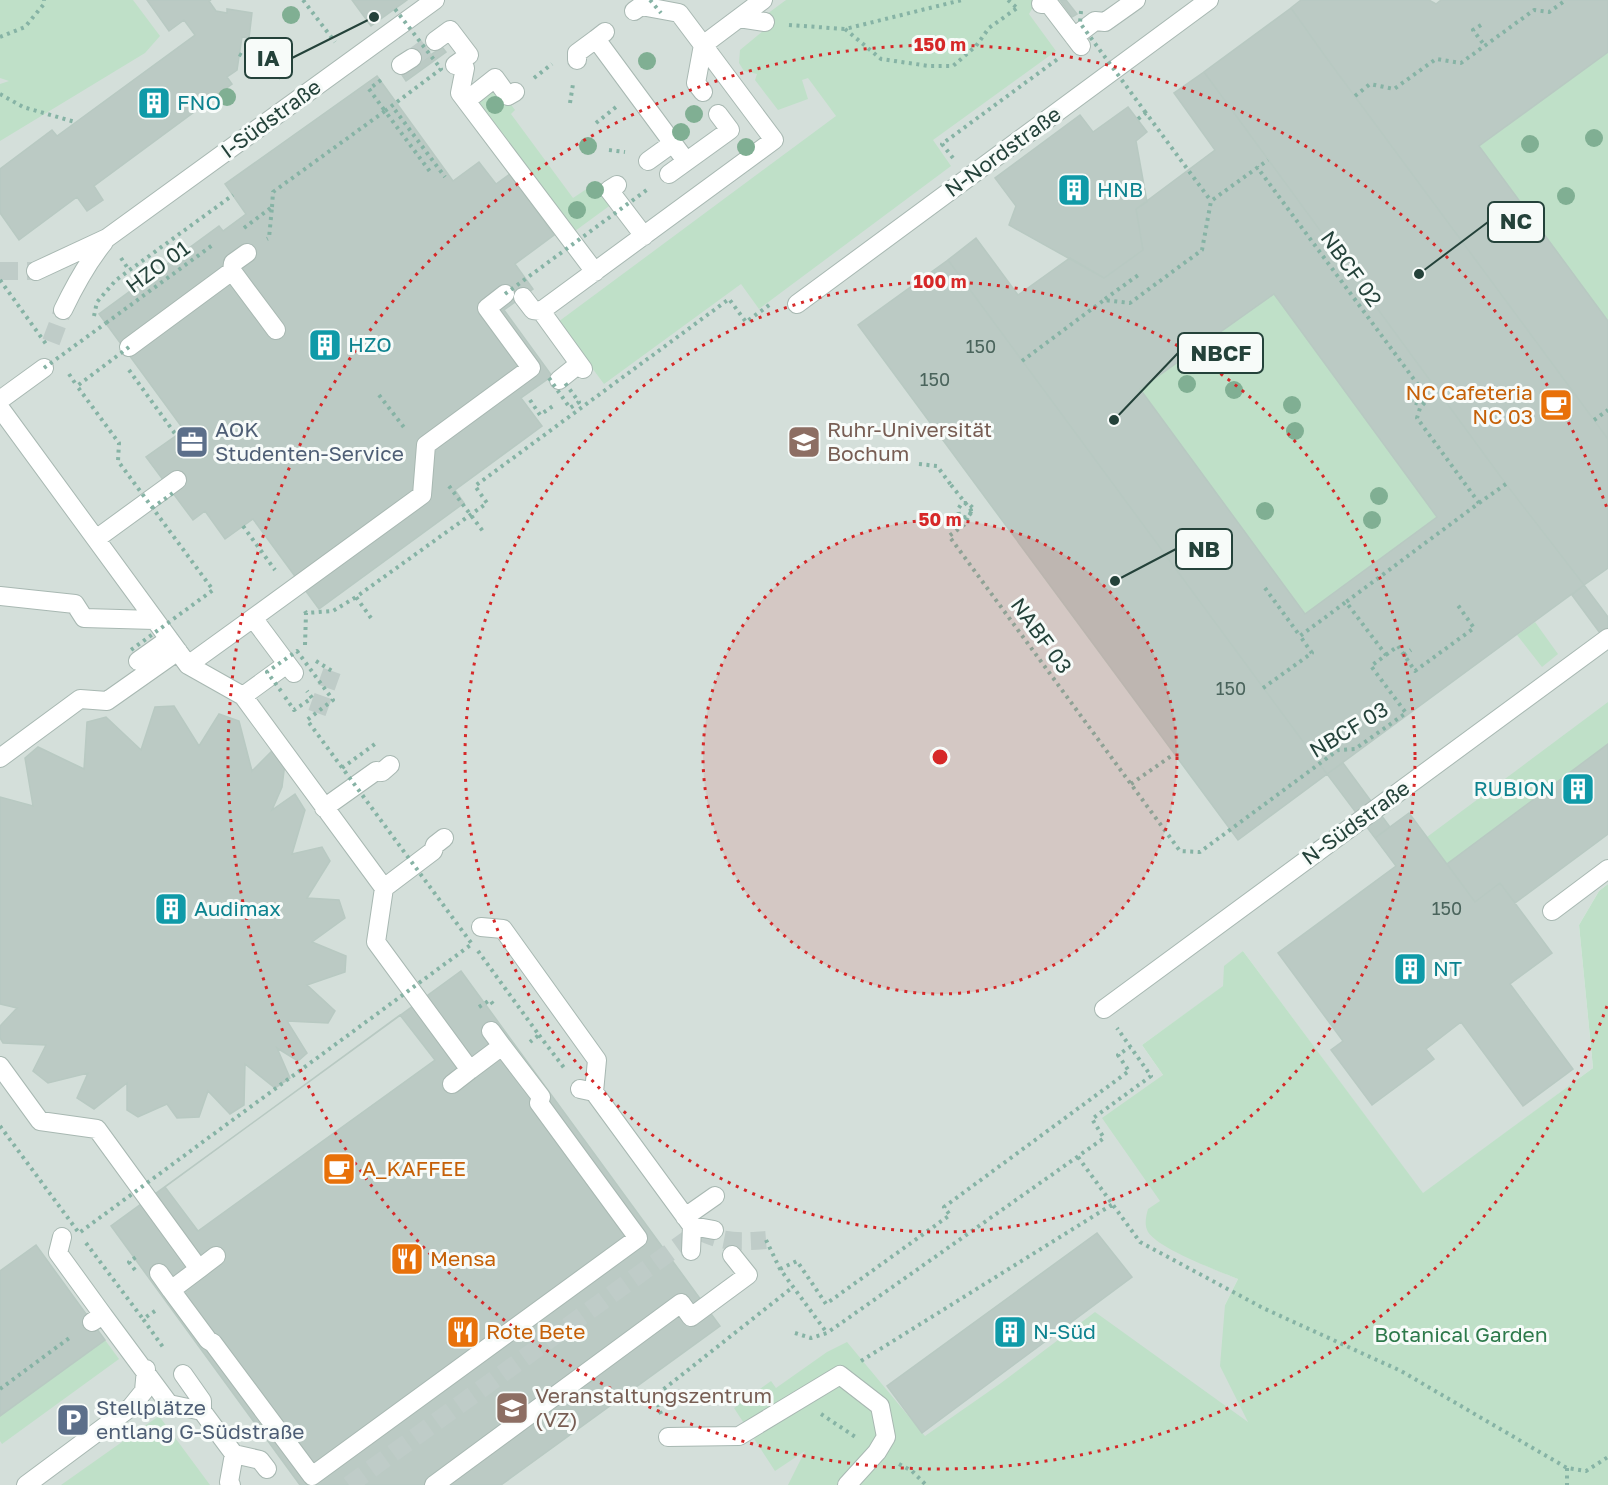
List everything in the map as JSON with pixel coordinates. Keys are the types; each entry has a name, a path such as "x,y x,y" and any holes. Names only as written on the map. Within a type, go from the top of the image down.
{"street":[{"name":"I-Südstraße","path":"36,271 107,238 435,0"},
{"path":"703,92 696,82 703,45 764,0"},
{"path":"1041,4 1049,4 1074,45 1095,21 1105,22 1136,0"},
{"name":"N-Nordstraße","path":"797,304 1209,0"},
{"path":"541,311 581,366 558,380 531,368 487,308 514,295 533,310 541,311 774,140 679,13 640,6 634,11"},
{"path":"739,18 765,22"},
{"path":"435,41 450,30 468,55 460,67 460,93 595,272"},
{"path":"573,56 606,43 632,96 686,161"},
{"path":"466,100 495,78 508,96 515,92"},
{"path":"669,174 730,130 718,114"},
{"path":"649,157 673,144"},
{"path":"617,185 609,190 644,236"},
{"name":"I-Südstraße","path":"63,310 91,258 107,238"},
{"path":"247,253 233,263 232,271 276,330"},
{"path":"129,347 232,271"},
{"path":"0,400 50,363"},
{"path":"0,758 80,699 107,701 178,652 253,618 422,495 426,445 531,368"},
{"path":"0,408 178,652 243,696 384,888"},
{"path":"96,539 175,487"},
{"path":"0,596 75,604 84,618 155,620"},
{"path":"243,696 291,669 253,618"},
{"name":"N-Südstraße","path":"1104,1009 1608,638"},
{"path":"134,655 178,652"},
{"path":"324,808 376,771 382,772 390,765"},
{"path":"444,838 435,845 433,851 384,888 375,942 470,1070"},
{"path":"1552,911 1608,870"},
{"path":"481,927 503,929 597,1060 587,1090 689,1221 692,1251"},
{"path":"159,1273 312,1476 638,1238 539,1103 541,1097 491,1031"},
{"path":"452,1084 502,1046"},
{"path":"0,1066 40,1121 97,1129 199,1269"},
{"path":"689,1221 715,1196"},
{"path":"689,1221 714,1230"},
{"path":"70,1235 58,1253 97,1318 168,1404 202,1411"},
{"path":"434,1485 681,1303 691,1317 748,1275 732,1255"},
{"path":"171,1290 216,1256"},
{"path":"26,1485 131,1407 144,1390 147,1374 144,1358"},
{"path":"183,1374 202,1401 202,1411 234,1454 260,1460 267,1469"},
{"path":"668,1437 739,1436 840,1375 880,1406 886,1437 878,1452 847,1485"},
{"path":"231,1485 229,1482 234,1454"}],"path":[{"path":"0,37 25,27 44,4 44,0"},
{"path":"303,0 350,62"},
{"path":"650,0 661,14"},
{"path":"765,22 845,29 962,0"},
{"path":"1355,96 1370,84 1394,89 1436,59 1461,63 1534,10 1549,12 1566,0"},
{"path":"845,29 881,59 929,66 953,66 976,46 989,28 1017,8"},
{"path":"265,240 269,238 273,192 441,69 395,9"},
{"path":"1081,11 1080,23 1211,201"},
{"path":"1481,25 1473,30 1485,46"},
{"path":"959,167 942,144 1074,45"},
{"path":"239,54 307,92"},
{"path":"515,92 573,56"},
{"path":"380,81 369,89 431,173"},
{"path":"0,94 23,107 75,122"},
{"path":"596,123 632,96"},
{"path":"395,110 445,177"},
{"path":"1138,119 1146,113"},
{"path":"1104,300 1130,303 1202,250 1211,201 1268,160"},
{"name":"NBCF 02","path":"1257,167 1427,397 1420,404 1411,402 1413,392 1421,392 1426,401 1420,408 1417,418 1479,503"},
{"path":"514,295 648,189"},
{"path":"94,316 97,302 116,280 233,195"},
{"path":"252,222 272,207"},
{"name":"HZO 01","path":"50,363 221,239"},
{"path":"1022,361 1141,273"},
{"path":"0,280 49,347"},
{"path":"301,605 306,613 333,611 356,597 487,503 475,486 729,299 746,322 775,301"},
{"path":"77,386 129,347"},
{"path":"50,363 77,386 119,443 118,461 213,591 134,655"},
{"path":"128,370 176,435"},
{"path":"558,380 579,402 570,408 558,380"},
{"path":"533,398 530,401 540,415 556,404"},
{"path":"1594,420 1608,410"},
{"name":"NABF 03","path":"919,464 938,466 951,484 971,510 967,518 959,515 958,509 962,503 968,502 973,508 964,525 949,536 1180,851 1200,852 1274,797"},
{"path":"1300,636 1506,484"},
{"path":"152,508 175,487"},
{"path":"243,526 278,574"},
{"path":"1263,688 1312,652 1265,588"},
{"path":"356,597 371,618"},
{"path":"1346,602 1386,655 1398,646 1415,670 1474,628 1457,604"},
{"path":"1404,655 1411,650"},
{"path":"312,698 294,710 267,672 297,651 333,700 307,720 550,1049"},
{"name":"NBCF 03","path":"1274,797 1338,750 1355,749 1406,713 1371,666 1386,655"},
{"path":"342,768 375,744"},
{"path":"1131,784 1173,754"},
{"path":"70,1235 472,944"},
{"path":"524,1046 540,1035"},
{"path":"780,1269 797,1261 826,1304 950,1215 944,1207 1129,1071 1118,1055 1130,1047 1151,1076 1092,1119 1104,1138 1078,1157 827,1334 812,1338 795,1333"},
{"path":"0,1126 70,1235 143,1319 154,1335"},
{"path":"1078,1157 1140,1242 1263,1308 1401,1371 1567,1468 1586,1471 1608,1457"},
{"path":"840,1375 1113,1204"},
{"path":"766,1240 780,1269 827,1334"},
{"path":"667,1386 793,1287"},
{"path":"143,1319 161,1306"},
{"path":"0,1389 97,1318"},
{"path":"801,1400 878,1452"},
{"path":"1567,1468 1567,1485"},
{"path":"912,1471 926,1485"}],"shaded area":[{"name":"Ruhr-Universität Bochum","path":"0,0 1608,0 1608,884 1599,891 1579,925 1593,1068 1423,1194 1243,951 1224,986 1142,1045 1163,1075 1160,1201 1204,1265 1238,1279 1225,1305 1364,1485 0,1485"}],"green space":[{"path":"0,0 133,0 160,36 145,53 0,141 0,84 9,81 0,78"},
{"path":"786,0 1037,0 1029,14 1056,51 933,140 951,166 759,309 741,284 604,384 558,322 836,116 808,78 802,80 808,99 778,110 755,80 757,74 744,71 739,63 740,50 763,31 767,14"},
{"path":"1608,52 1608,321 1479,146"},
{"path":"496,84 515,110 511,114 573,198 597,182 612,204 575,231 476,99"},
{"path":"1274,294 1437,517 1305,614 1140,389"},
{"path":"1535,622 1558,654 1542,667 1517,635"},
{"path":"1608,702 1608,744 1447,864 1427,837"},
{"name":"Botanical Garden","path":"1608,884 1608,1485 788,1485 805,1451 775,1471 734,1408 771,1381 776,1388 827,1352 847,1342 925,1436 1001,1383 1095,1312 1248,1422 1220,1366 1225,1305 1238,1279 1176,1252 1154,1239 1148,1232 1146,1218 1148,1209 1160,1201 1102,1118 1163,1075 1142,1045 1223,986 1224,966 1243,951 1423,1193 1593,1068 1579,925 1599,891"},
{"path":"105,1340 119,1359 2,1444 0,1416"},
{"path":"159,1416 210,1485 61,1485 146,1425"}],"building":[{"name":"FNO","path":"147,0 211,0 209,1 216,11 227,13 227,9 252,13 249,38 242,37 237,70 227,77 232,84 94,186 103,200 87,211 77,197 19,240 0,213 0,169 52,130 57,136 195,35 184,20 169,31"},
{"path":"352,0 407,0 371,26"},
{"path":"1060,0 1066,0 1077,14 1072,17"},
{"path":"1301,0 1429,0 1436,4 1441,0 1608,0 1608,52 1479,146 1608,321 1608,439 1291,8"},
{"path":"1291,8 1608,439 1608,568 1584,585 1506,484 1204,72"},
{"path":"442,47 446,52 406,81 402,75"},
{"path":"1204,72 1506,484 1584,585 1327,774 948,260 976,238 1018,295 1070,258 1104,278 1143,250 1136,209 1215,150 1174,93","holes":["1274,294 1437,517 1305,614 1140,389"]},
{"name":"HZO","path":"377,76 453,181 479,162 496,184 510,174 554,235 515,264 533,289 504,310 552,376 521,398 542,426 455,490 464,503 319,609 253,519 225,539 205,511 193,520 146,457 184,430 99,314 219,226 223,231 246,214 225,184"},
{"name":"HNB","path":"1128,107 1147,132 1136,141 1147,202 1136,209 1143,250 1104,278 1009,225 1016,206 995,178 1080,115 1093,132"},
{"path":"948,260 1327,774 1238,840 858,325"},
{"path":"1584,585 1608,617 1608,644 1572,595"},
{"name":"Audimax","path":"174,706 199,746 219,714 239,721 252,771 274,749 285,763 282,787 272,810 295,794 305,810 292,854 322,847 330,861 307,898 339,900 345,918 312,942 346,956 345,972 307,985 335,1011 328,1023 287,1021 307,1053 298,1061 277,1048 290,1078 275,1088 245,1064 244,1105 230,1114 208,1091 199,1117 177,1118 167,1104 138,1117 127,1110 127,1083 94,1109 77,1098 88,1073 48,1083 33,1071 46,1045 3,1043 0,1038 0,1026 17,1008 0,1004 0,797 33,806 25,758 38,747 84,769 87,722 106,717 141,750 155,707"},
{"name":"RUBION","path":"1608,744 1608,834 1515,903 1500,883 1475,902 1447,864"},
{"path":"1343,763 1390,827 1375,838 1327,774"},
{"name":"NT","path":"1409,813 1475,902 1500,883 1552,953 1510,984 1573,1069 1523,1106 1461,1022 1426,1049 1434,1059 1372,1105 1331,1050 1343,1041 1278,953 1396,866 1375,838"},
{"path":"461,971 720,1326 501,1485 300,1485 111,1226"},
{"path":"400,1015 435,1060 198,1231 165,1187"},
{"name":"N-Süd","path":"1097,1233 1132,1277 922,1433 887,1386"},
{"path":"36,1245 105,1340 0,1416 0,1271"}],"tunnel":[{"path":"412,58 435,41"},
{"path":"0,271 36,271"},
{"path":"51,342 63,310"},
{"path":"317,713 332,671"},
{"path":"349,1485 699,1231 732,1241 766,1240"}],"place":[{"name":"IA","path":"374,17"},
{"name":"FNO","path":"154,103"},
{"name":"HNB","path":"1074,190"},
{"name":"NC","path":"1419,274"},
{"name":"HZO","path":"325,345"},
{"name":"NC Cafeteria NC 03","path":"1556,405"},
{"name":"NBCF","path":"1114,420"},
{"name":"AOK Studenten-Service","path":"192,442"},
{"name":"Ruhr-Universität Bochum","path":"804,442"},
{"name":"NB","path":"1115,581"},
{"name":"RUBION","path":"1578,789"},
{"name":"Audimax","path":"171,909"},
{"name":"NT","path":"1410,969"},
{"name":"A_KAFFEE","path":"339,1169"},
{"name":"Mensa","path":"407,1259"},
{"name":"Rote Bete","path":"463,1332"},
{"name":"N-Süd","path":"1010,1332"},
{"name":"Veranstaltungszentrum (VZ)","path":"512,1408"},
{"name":"Stellplätze entlang G-Südstraße","path":"73,1420"}]}
